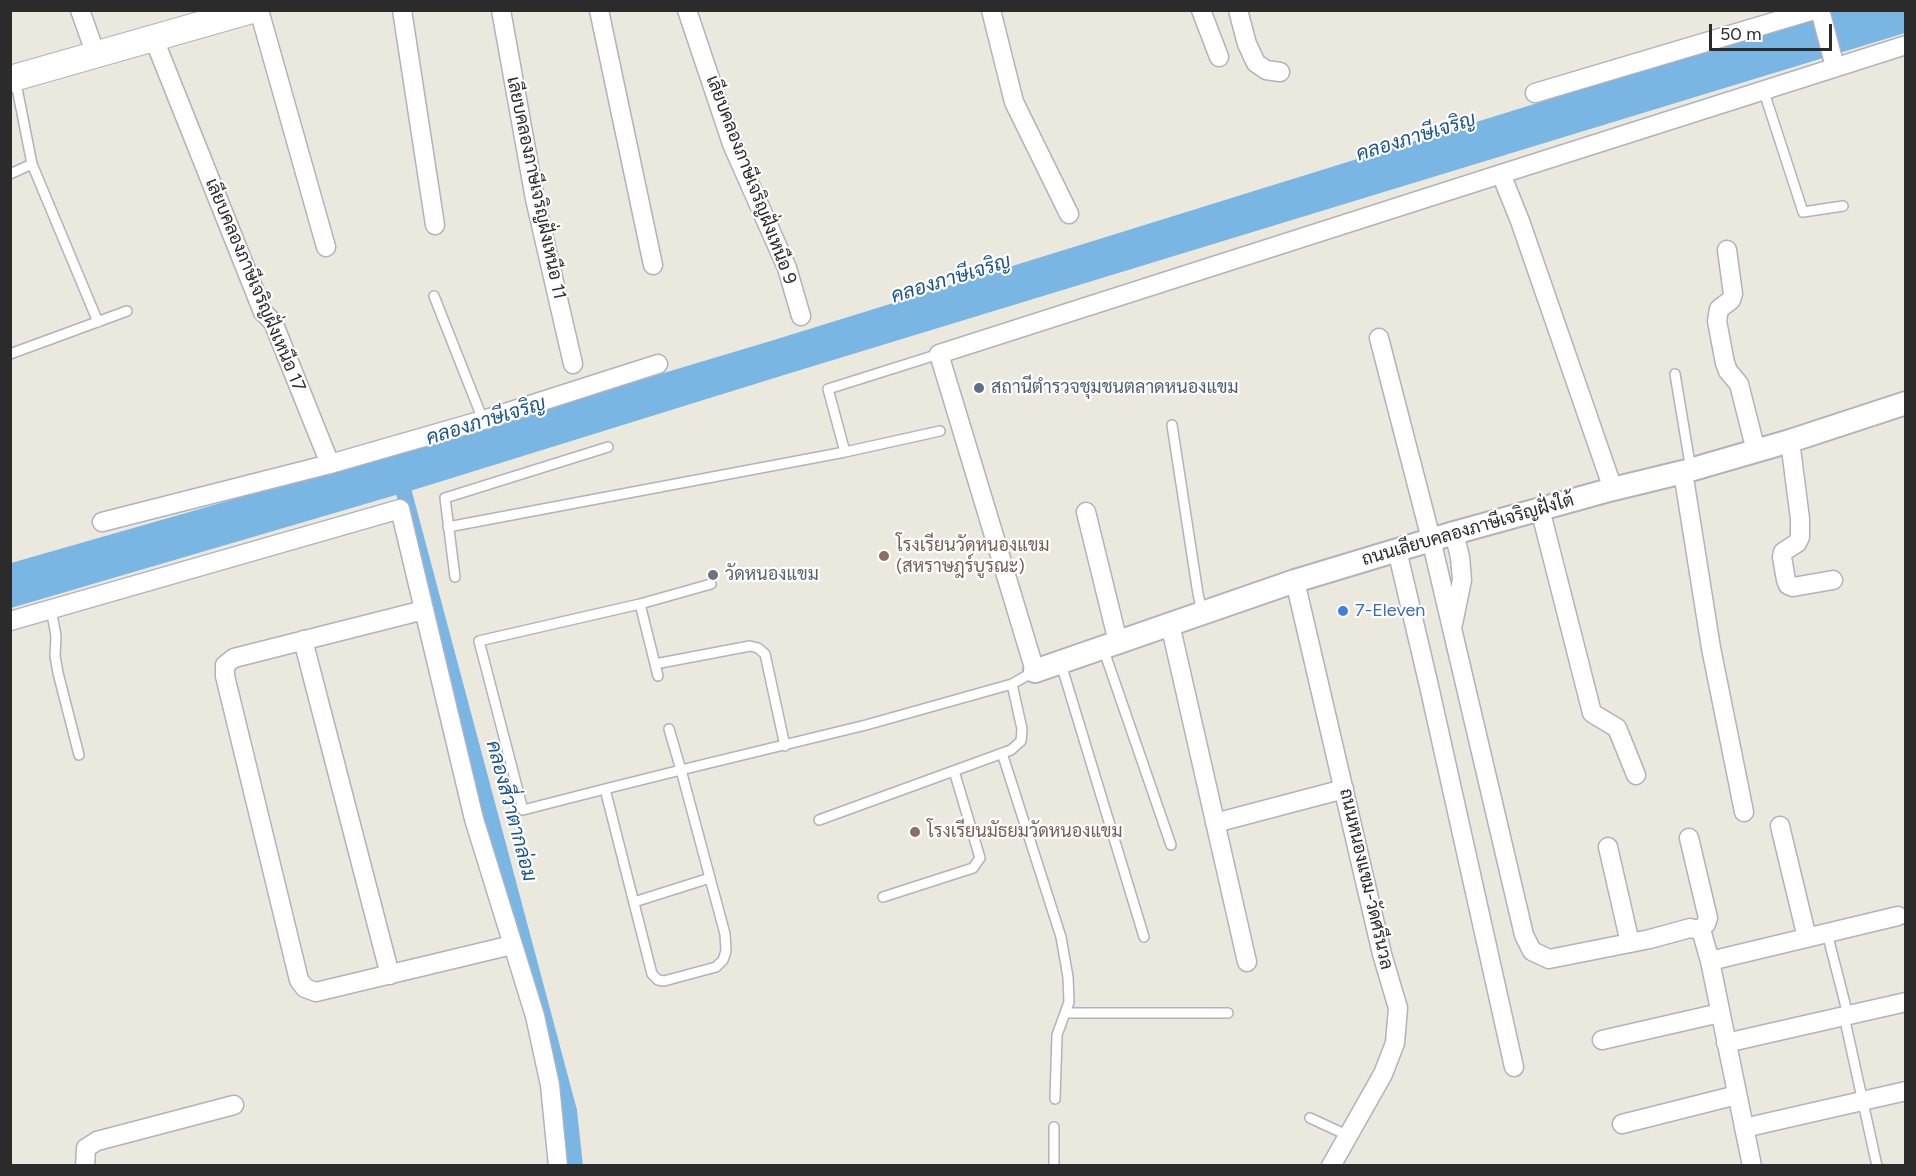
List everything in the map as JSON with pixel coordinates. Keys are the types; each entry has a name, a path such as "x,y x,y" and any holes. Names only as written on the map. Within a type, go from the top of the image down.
{"main road":[{"path":"13,78 252,10"}],"street":[{"path":"80,10 96,55"},
{"path":"259,10 326,247"},
{"path":"402,10 435,225"},
{"name":"เลียบคลองภาษีเจริญฝั่งเหนือ 11","path":"501,10 535,199 573,364"},
{"path":"599,10 653,265"},
{"name":"เลียบคลองภาษีเจริญฝั่งเหนือ 9","path":"687,10 732,144 787,268 801,316"},
{"path":"991,10 1014,102 1069,214"},
{"path":"1201,10 1218,57"},
{"path":"1238,10 1247,44 1256,63 1266,70 1280,72"},
{"path":"1535,93 1818,11 1834,63"},
{"name":"เลียบคลองภาษีเจริญฝั่งเหนือ 17","path":"154,39 263,312 273,322 330,464"},
{"path":"1035,671 939,354 1763,89 1834,63 1905,45"},
{"path":"1501,174 1520,221 1613,489"},
{"path":"1727,250 1733,294 1731,300 1719,309 1717,321 1725,363 1728,371 1739,384 1756,451"},
{"path":"1379,338 1431,539 1524,935 1532,951 1549,959 1690,928 1702,933 1710,961 1752,1166"},
{"path":"102,522 330,464 483,420 658,364"},
{"name":"ถนนเลียบคลองภาษีเจริญฝั่งใต้","path":"1035,671 1295,580 1454,532 1756,451 1905,403"},
{"path":"1790,441 1800,519 1800,537 1791,548 1783,552 1786,580 1788,585 1793,587 1833,580"},
{"path":"1687,471 1711,648 1744,812"},
{"path":"10,621 400,509 474,819 535,1016 550,1085 558,1166"},
{"path":"1540,509 1592,713 1617,728 1636,775"},
{"path":"1086,512 1110,644"},
{"path":"1452,628 1462,580 1461,557 1454,532"},
{"path":"1397,550 1430,686 1514,1067"},
{"name":"ถนนหนองแขม-วัดศรีนวล","path":"1295,580 1383,954 1398,1008 1395,1043 1383,1074 1331,1166"},
{"path":"424,610 234,658 225,665 225,676 299,980 305,988 316,992 512,945"},
{"path":"1170,624 1247,962"},
{"path":"303,640 390,975"},
{"path":"1215,823 1344,789"},
{"path":"1780,826 1807,938"},
{"path":"1689,837 1708,918 1706,924 1699,930"},
{"path":"1608,847 1630,943"},
{"path":"1710,961 1898,916"},
{"path":"1726,1043 1905,1002"},
{"path":"1602,1040 1720,1013"},
{"path":"1744,1128 1905,1091"},
{"path":"1622,1124 1737,1095"},
{"path":"85,1166 86,1148 98,1142 234,1105"}],"lane":[{"path":"13,78 32,164 99,322"},
{"path":"1763,89 1803,212 1843,206"},
{"path":"10,174 32,164"},
{"path":"434,296 483,420"},
{"path":"10,354 127,310"},
{"path":"845,452 828,389 939,354"},
{"path":"1675,374 1687,471"},
{"path":"1172,424 1196,582 1203,612"},
{"path":"448,526 845,452 940,431"},
{"path":"455,577 444,498 608,447"},
{"path":"711,584 640,604 479,641 523,810 866,725 1012,684 1035,671"},
{"path":"640,604 658,676"},
{"path":"51,609 56,636 55,656 58,673 79,755"},
{"path":"1110,644 1171,844"},
{"path":"655,664 750,646 758,648 765,654 785,746"},
{"path":"1060,661 1144,937"},
{"path":"819,820 1011,750 1021,741 1022,729 1012,684"},
{"path":"605,789 652,974 658,980 664,981 716,967 723,960 726,942 669,729"},
{"path":"1002,753 1061,937 1068,977 1069,1002 1057,1035 1055,1099"},
{"path":"883,897 973,868 980,858 954,771"},
{"path":"634,902 710,878"},
{"path":"1827,933 1877,1166"},
{"path":"1065,1013 1228,1013"},
{"path":"1310,1118 1350,1136"},
{"path":"1054,1127 1054,1166"}],"water":[{"path":"1834,11 1905,11 1905,33 423,487 11,608 11,563 413,448 774,340"}],"waterway":[{"name":"คลองสี่วาตากล่อม","path":"399,474 569,1111 575,1166"}],"place":[{"name":"สถานีตำรวจชุมชนตลาดหนองแขม","path":"979,388"},
{"name":"โรงเรียนวัดหนองแขม (สหราษฎร์บูรณะ)","path":"884,556"},
{"name":"วัดหนองแขม","path":"713,575"},
{"name":"7-Eleven","path":"1343,611"},
{"name":"โรงเรียนมัธยมวัดหนองแขม","path":"915,832"}],"water label":[{"name":"คลองภาษีเจริญ","path":"1416,137"},
{"name":"คลองภาษีเจริญ","path":"951,279"},
{"name":"คลองภาษีเจริญ","path":"486,421"}]}
